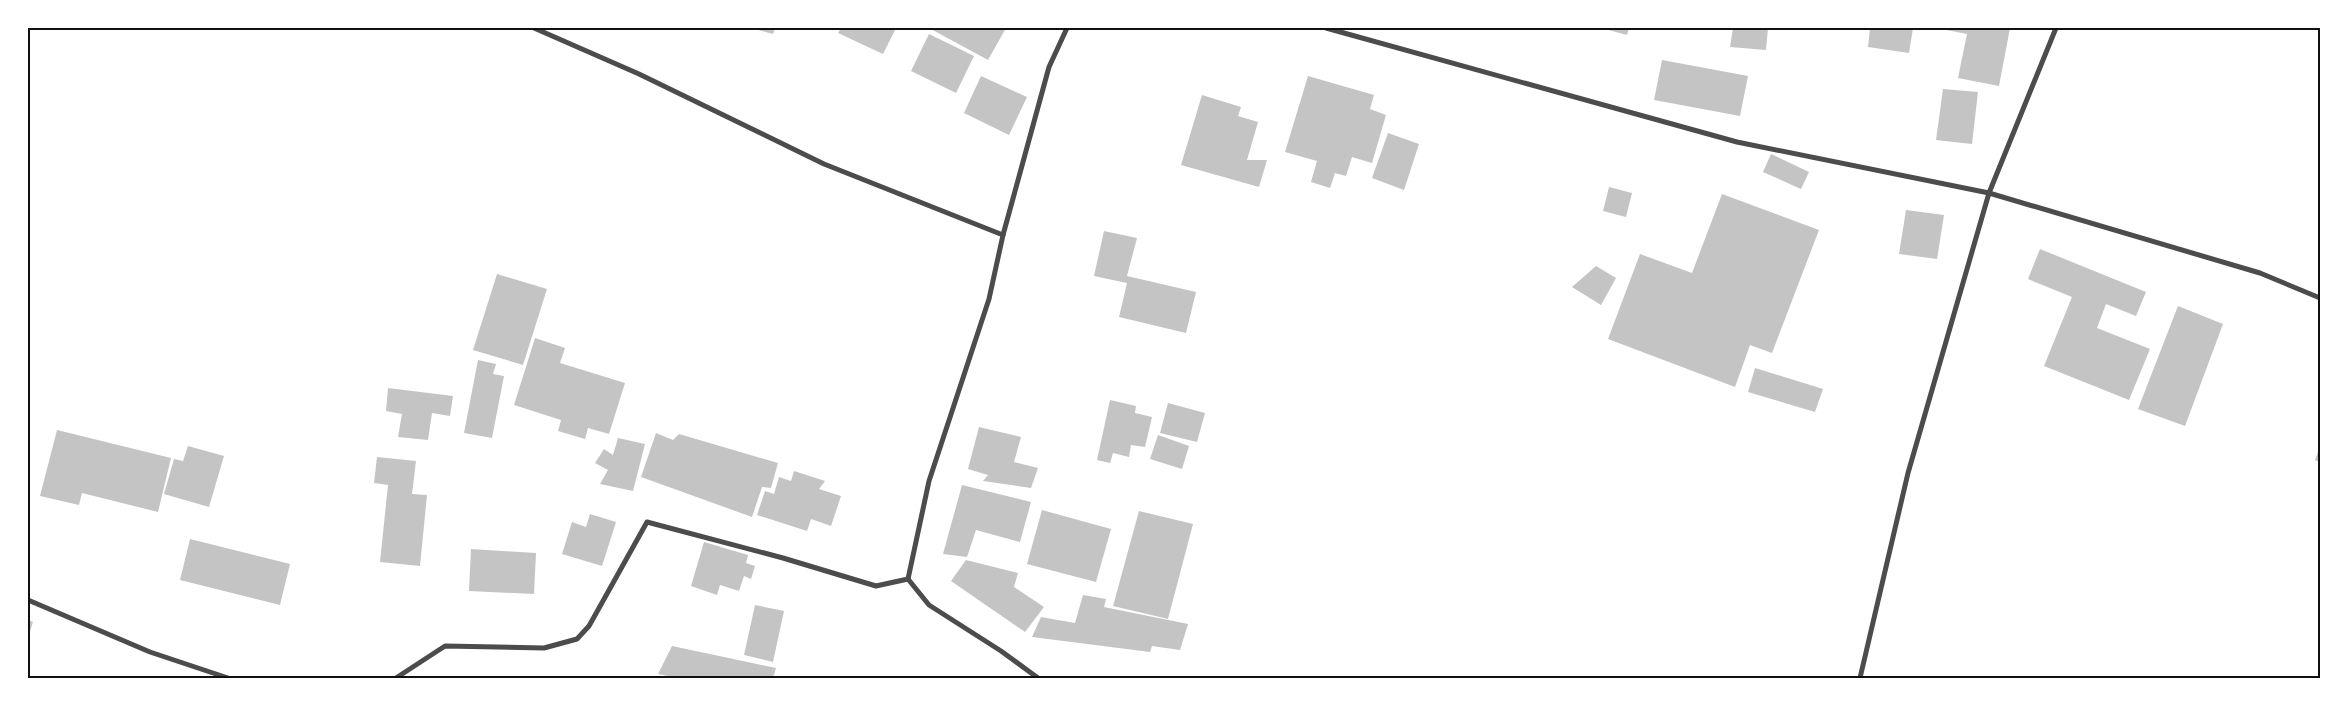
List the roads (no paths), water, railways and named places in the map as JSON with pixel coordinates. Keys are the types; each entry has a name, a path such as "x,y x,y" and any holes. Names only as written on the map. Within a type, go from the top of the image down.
{"street":[{"path":"534,28 639,74 824,164 1003,235"},
{"path":"908,579 929,481 989,299 1003,235 1048,67 1067,28"},
{"path":"1326,28 1737,142 1989,193 2260,274 2320,298"},
{"path":"1860,678 1908,473 1989,193 2056,28"},
{"path":"396,678 445,646 544,648 577,639 589,626 647,522 783,558 876,586 908,579"},
{"path":"908,579 929,605 1001,651 1038,678"},
{"path":"28,600 150,652 228,678"}]}
